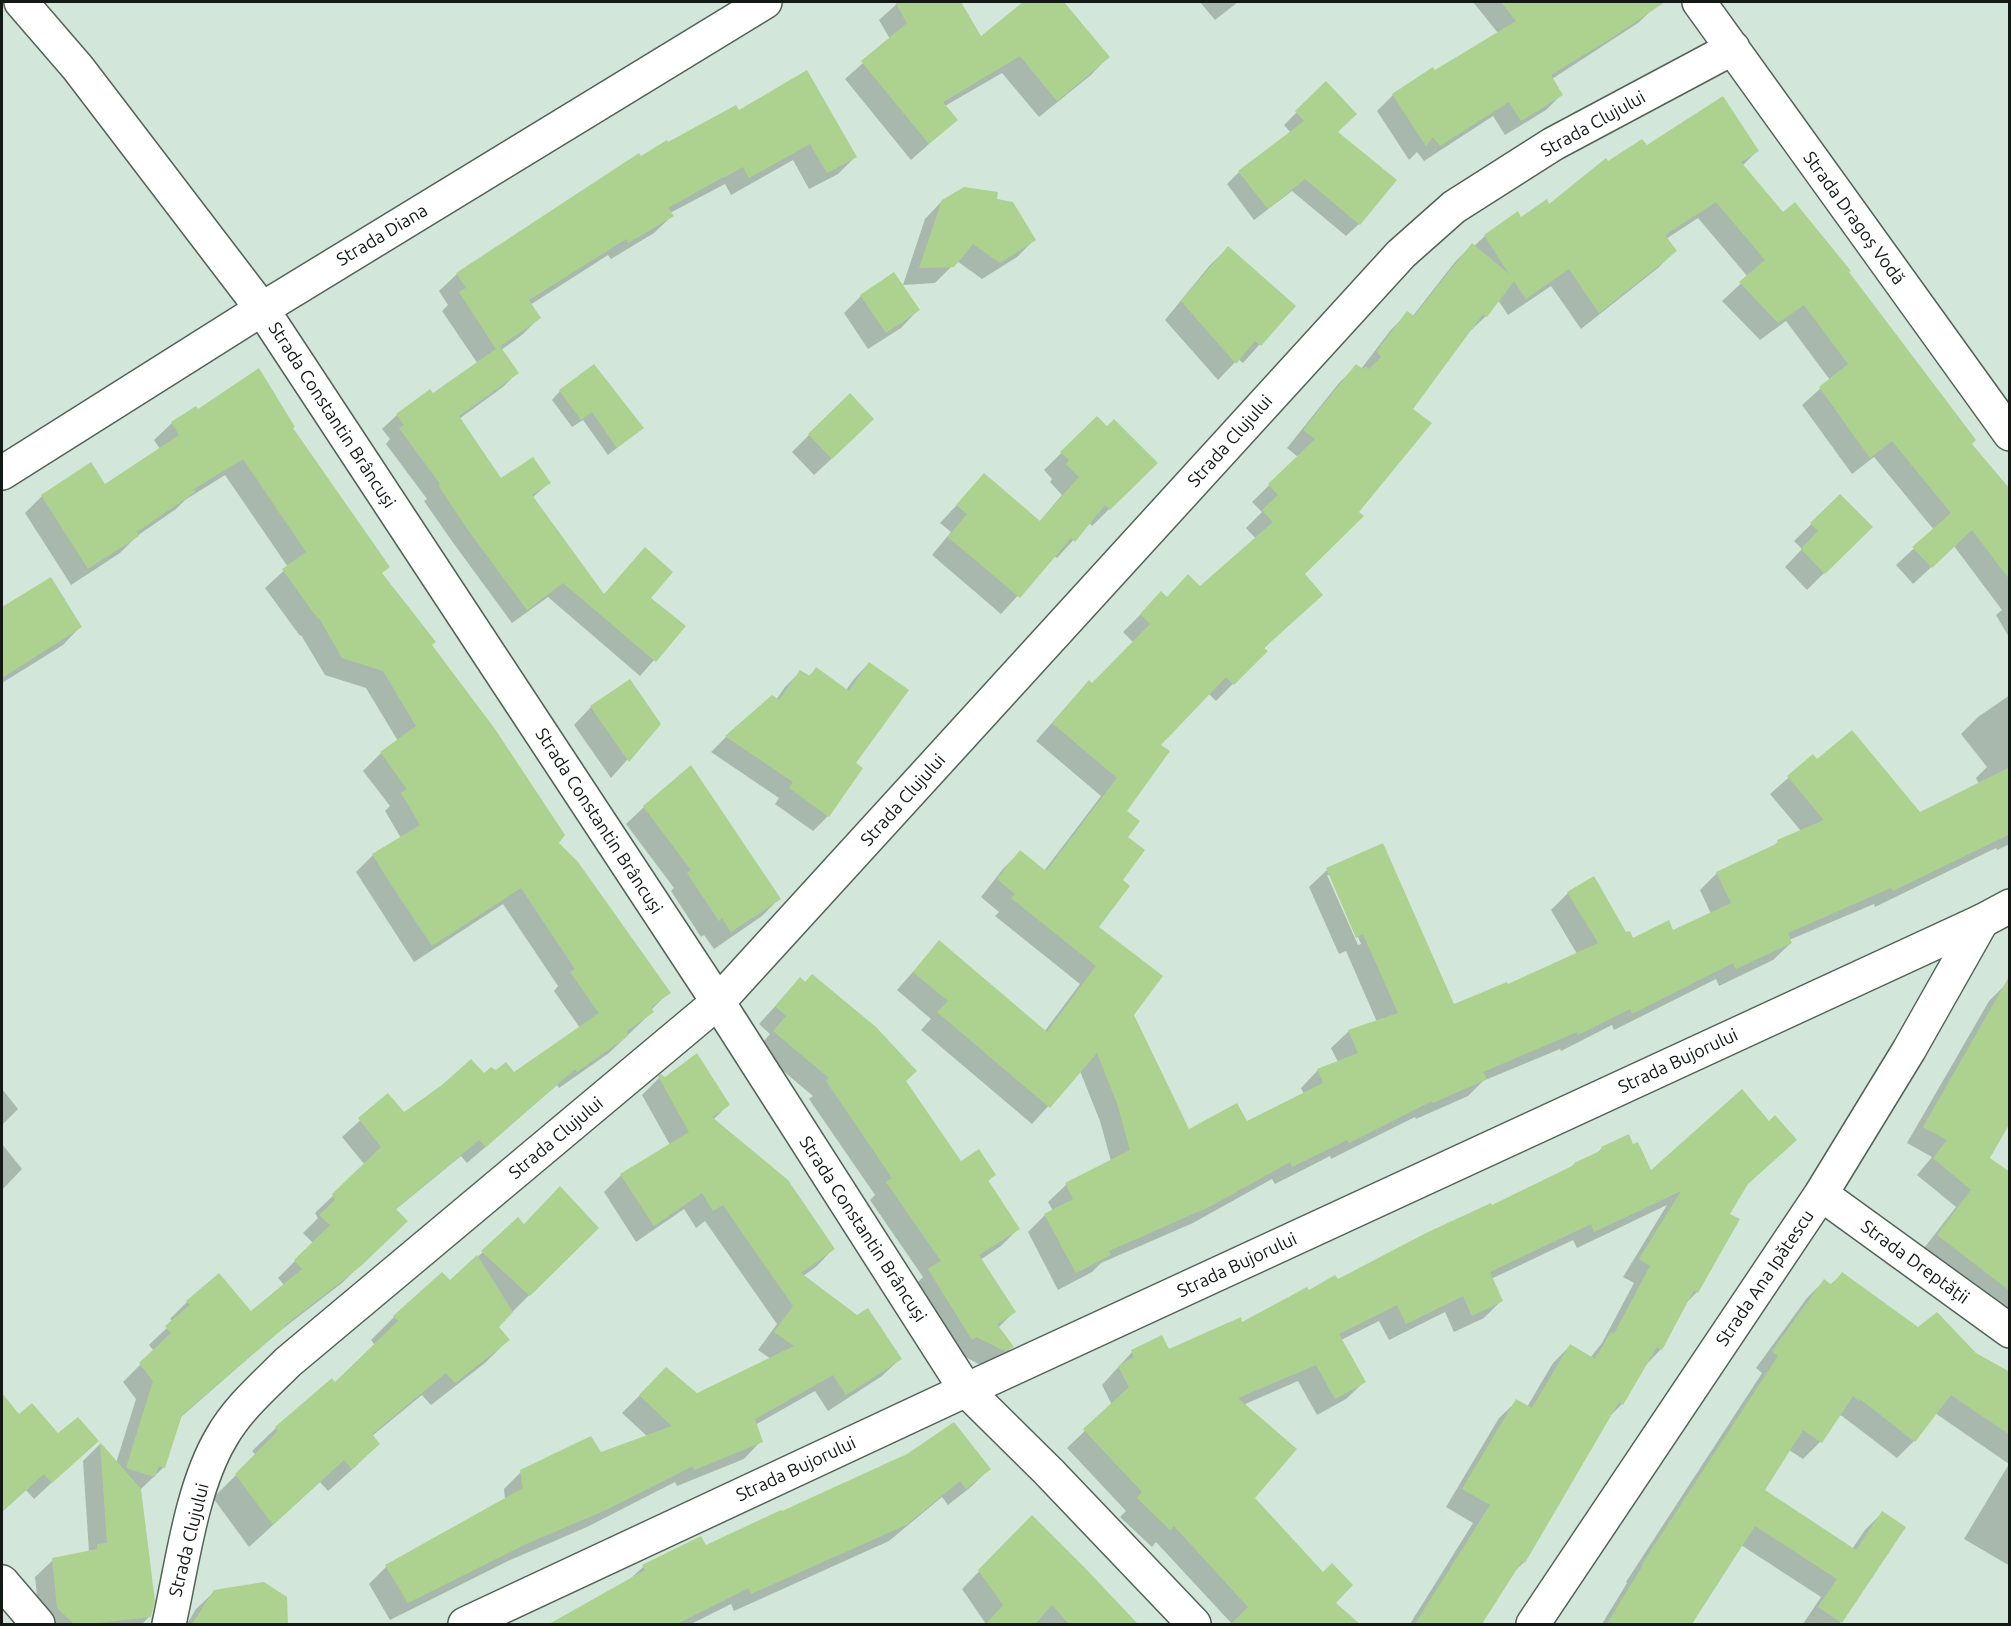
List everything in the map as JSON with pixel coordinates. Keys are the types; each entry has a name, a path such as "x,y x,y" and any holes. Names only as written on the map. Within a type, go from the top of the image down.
{"street":[{"name":"Strada Constantin Brâncuși","path":"21,2 85,77 262,309 718,1002 966,1390 1049,1472 1194,1624"},
{"name":"Strada Diana","path":"2,473 262,309 765,2"},
{"name":"Strada Dragoș Vodă","path":"1699,2 2010,434"},
{"name":"Strada Clujului","path":"169,1624 195,1503 221,1438 246,1402 288,1362 718,1002 1401,254 1454,207 1553,144 1732,48"},
{"name":"Strada Ana Ipătescu","path":"1533,1624 1821,1194 1996,914"},
{"name":"Strada Bujorului","path":"465,1624 1996,914"},
{"name":"Strada Dreptății","path":"1821,1194 2010,1330"},
{"path":"2,1582 38,1624"}],"building":[{"path":"895,2 961,2 981,36 1023,2 1064,2 1110,57 1057,101 1020,56 943,102 958,120 929,144 861,61 907,23"},
{"path":"1501,2 1665,2 1551,75 1563,95 1521,121 1509,102 1440,146 1433,137 1426,146 1392,94 1433,67 1435,70 1516,21"},
{"path":"807,70 857,157 827,173 810,144 749,178 743,167 723,177 668,208 674,216 628,243 626,239 529,300 541,318 496,349 459,292 466,288 456,273 639,153 641,156 736,105 739,110"},
{"path":"1326,81 1357,114 1338,132 1397,180 1360,225 1305,179 1268,209 1238,171 1304,121 1295,111"},
{"path":"1723,96 1759,151 1741,162 1783,212 1795,202 1851,271 1849,272 1976,440 1972,444 2010,489 2010,580 1972,530 1932,568 1912,547 1951,513 1892,441 1870,458 1819,387 1848,364 1804,305 1778,323 1739,282 1765,260 1716,202 1665,235 1677,251 1599,313 1569,269 1526,299 1514,281 1487,317 1483,314 1413,409 1432,423 1359,512 1364,516 1305,574 1323,595 1264,648 1268,651 1234,685 1226,677 1161,745 1170,751 1127,811 1140,821 1128,837 1145,850 1123,880 1130,886 1099,927 1163,976 1134,1015 1189,1129 1237,1103 1247,1121 1323,1083 1317,1069 1358,1053 1348,1030 1398,1013 1363,934 1356,938 1326,868 1383,843 1454,1004 1507,982 1508,984 1598,943 1567,892 1594,876 1626,932 1630,931 1633,938 1669,920 1673,930 1731,903 1716,872 1778,843 1777,840 1824,820 1787,776 1813,754 1817,759 1852,730 1920,812 2010,767 2010,834 1893,891 1891,888 1788,933 1792,943 1736,969 1733,963 1632,1014 1630,1009 1578,1035 1577,1032 1483,1072 1487,1079 1433,1103 1432,1101 1349,1143 1347,1140 1292,1167 1290,1162 1211,1206 1109,1251 1111,1255 1076,1273 1044,1214 1073,1199 1065,1183 1130,1150 1117,1103 1097,1053 1050,1108 937,1012 948,1001 913,972 939,940 1047,1032 1096,966 1011,898 1015,894 997,879 1020,850 1046,871 1117,778 1052,723 1089,680 1092,683 1150,624 1140,614 1161,591 1167,597 1188,574 1200,586 1273,522 1262,510 1278,495 1268,484 1315,439 1303,430 1356,364 1363,369 1366,366 1369,369 1381,357 1377,351 1407,311 1414,316 1472,243 1509,274 1484,235 1518,211 1521,217 1547,199 1549,204 1606,158 1608,161 1642,139 1647,145"},
{"path":"964,187 998,192 997,199 1013,202 1036,240 1000,263 973,244 954,267 919,268 942,200"},
{"path":"1228,246 1296,306 1261,346 1255,341 1236,364 1181,301"},
{"path":"894,272 920,310 886,333 860,295"},
{"path":"500,346 519,373 459,416 501,478 533,457 551,483 532,495 604,594 645,547 673,572 651,598 686,626 656,662 563,583 527,610 468,530 438,485 440,484 399,428 404,425 396,414 430,389 433,393"},
{"path":"594,364 644,428 617,448 592,412 581,420 559,390"},
{"path":"259,368 295,427 293,428 390,567 382,573 436,642 432,645 495,729 565,835 559,843 578,862 671,993 651,1007 654,1012 627,1031 628,1036 577,1072 575,1069 486,1147 479,1140 396,1209 408,1221 361,1266 284,1326 182,1415 165,1468 159,1466 155,1477 126,1468 153,1381 139,1363 171,1333 165,1326 190,1305 186,1301 219,1273 251,1311 302,1269 294,1260 330,1225 319,1215 335,1200 332,1194 381,1147 358,1118 388,1093 404,1112 442,1085 471,1059 484,1073 491,1067 496,1070 506,1062 514,1072 599,1013 570,972 575,969 521,888 432,946 390,883 372,854 420,825 401,793 407,789 380,752 416,726 383,671 342,658 319,618 282,569 306,552 243,459 194,489 195,492 137,532 139,536 88,569 41,495 91,462 105,484 179,435 171,422 196,406 198,409"},
{"path":"850,393 874,419 832,459 808,434"},
{"path":"1097,416 1107,426 1114,419 1158,463 1110,510 1105,505 1075,542 1071,538 1020,598 948,537 967,514 956,505 984,473 1040,521 1079,477 1066,464 1069,460 1060,452"},
{"path":"1840,494 1873,527 1825,574 1801,549 1818,531 1810,523"},
{"path":"51,577 82,627 2,678 2,607"},
{"path":"869,662 909,690 856,763 863,768 829,817 789,788 793,782 725,736 772,695 779,700 800,670 810,676 816,667 849,691"},
{"path":"630,679 661,724 629,762 590,706"},
{"path":"691,765 781,899 731,932 722,918 719,921 687,873 691,870 643,806"},
{"path":"812,974 876,1027 917,1071 906,1081 961,1161 979,1149 996,1175 988,1180 1020,1229 979,1255 1016,1312 997,1324 1014,1347 1005,1351 976,1337 972,1340 928,1269 941,1261 886,1182 892,1178 826,1081 829,1078 773,1031 786,1016 775,1006 800,977 805,982"},
{"path":"2010,975 2010,1123 1990,1158 2010,1172 2010,1291 1937,1235 1971,1190 1933,1158 1947,1140 1923,1127"},
{"path":"697,1053 730,1105 712,1117 788,1180 835,1249 801,1273 857,1315 868,1308 902,1359 846,1395 833,1375 755,1419 763,1442 694,1470 693,1466 606,1510 526,1544 408,1603 385,1565 523,1488 520,1470 591,1436 601,1452 672,1426 639,1395 666,1367 697,1393 794,1346 774,1332 793,1306 723,1205 713,1211 702,1193 654,1226 620,1174 689,1132 658,1076 661,1074 665,1077"},
{"path":"1742,1089 1769,1121 1775,1115 1797,1140 1748,1184 1730,1214 1740,1219 1698,1293 1694,1290 1662,1350 1657,1347 1623,1405 1619,1402 1525,1563 1522,1561 1482,1624 1415,1624 1490,1505 1462,1489 1516,1399 1532,1408 1570,1344 1595,1359 1611,1332 1614,1334 1650,1266 1639,1259 1681,1191 1594,1232 1591,1224 1490,1272 1503,1301 1472,1316 1463,1296 1406,1324 1397,1305 1339,1334 1366,1382 1335,1399 1316,1365 1238,1398 1297,1449 1255,1498 1323,1572 1332,1563 1353,1585 1336,1603 1360,1624 1231,1624 1248,1607 1174,1526 1170,1530 1137,1498 1142,1492 1083,1429 1129,1387 1118,1366 1134,1357 1131,1350 1162,1335 1169,1349 1241,1317 1242,1322 1307,1287 1309,1290 1335,1275 1338,1279 1426,1233 1491,1203 1492,1205 1574,1165 1602,1150 1601,1147 1629,1134 1633,1144 1638,1142 1651,1170"},
{"path":"560,1186 599,1228 530,1296 481,1251 518,1217 524,1224"},
{"path":"477,1255 513,1312 499,1327 510,1340 455,1383 446,1373 372,1434 380,1444 352,1469 344,1460 273,1525 235,1474 278,1431 275,1427 332,1378 335,1382 398,1321 393,1316 442,1272 450,1280"},
{"path":"1842,1272 1918,1327 1937,1312 1976,1353 2010,1372 2010,1435 1951,1395 1915,1442 1853,1396 1822,1443 1803,1430 1765,1490 1856,1550 1882,1511 1906,1527 1842,1623 1818,1607 1837,1579 1755,1526 1692,1624 1607,1624 1642,1564 1778,1356 1772,1351 1824,1279 1832,1285"},
{"path":"2,1393 19,1414 32,1403 58,1433 78,1417 99,1441 52,1483 44,1474 2,1512"},
{"path":"954,1422 991,1469 966,1489 960,1481 906,1525 751,1594 749,1588 677,1624 549,1624 645,1570 642,1565 701,1536 706,1545 907,1454"},
{"path":"100,1442 141,1489 155,1601 151,1617 74,1624 57,1608 52,1558 97,1549 97,1544 107,1543"},
{"path":"1032,1515 1138,1624 1069,1624 1052,1605 1035,1624 986,1624 1003,1605 978,1570"},
{"path":"264,1582 287,1597 288,1624 192,1624 214,1590"}]}
